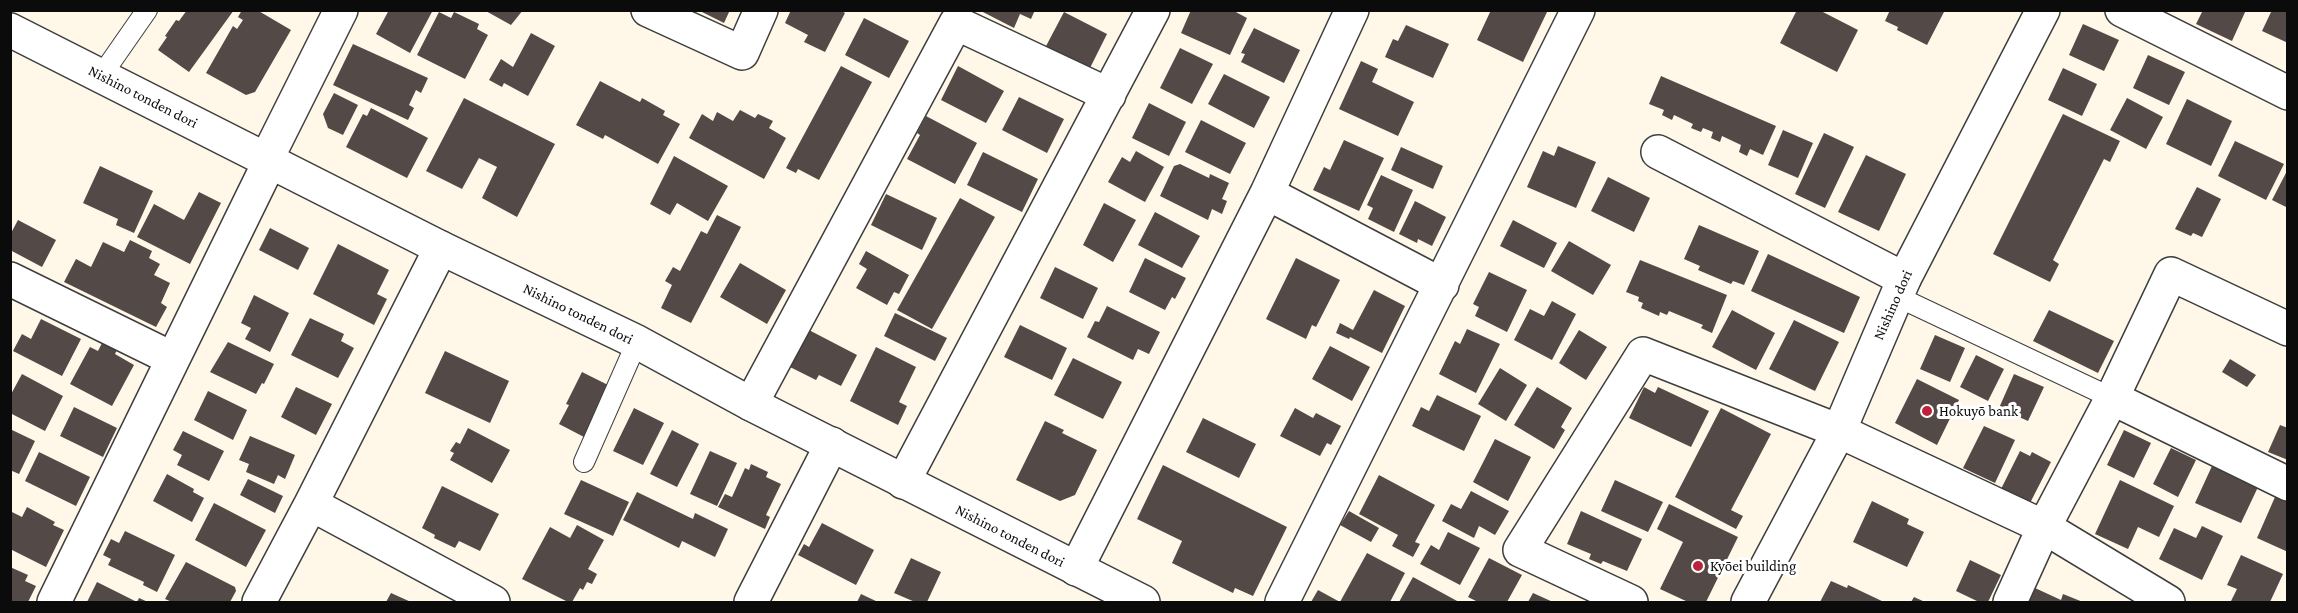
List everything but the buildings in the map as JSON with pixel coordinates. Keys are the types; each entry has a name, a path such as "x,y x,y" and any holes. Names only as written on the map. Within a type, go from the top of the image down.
{"street":[{"path":"54,603 341,10"},
{"path":"648,10 742,52 761,10"},
{"path":"903,482 1153,10"},
{"path":"1076,569 1267,193 1352,10"},
{"path":"1282,603 1578,10"},
{"name":"Nishino dori","path":"1748,603 1839,431 1900,287 2043,10"},
{"path":"2122,10 2288,93"},
{"path":"751,404 956,23 1109,94"},
{"name":"Nishino tonden dori","path":"10,30 441,248 637,342 751,404 1143,603"},
{"path":"1658,152 1900,287"},
{"path":"1267,193 1442,285"},
{"path":"259,603 441,248"},
{"path":"2010,603 2044,527 2112,398 2172,274 2288,329"},
{"path":"12,283 173,359"},
{"path":"1630,603 1520,550 1642,354 1839,431 2044,527 2168,603"},
{"path":"2112,398 2288,484"},
{"path":"751,603 831,444"},
{"path":"311,504 493,603"}],"lane":[{"path":"101,76 147,10"},
{"path":"1900,287 2112,398"},
{"path":"584,462 637,342"}],"place":[{"name":"Hokuyō bank","path":"1927,411"},
{"name":"Kyōei building","path":"1698,566"}]}
